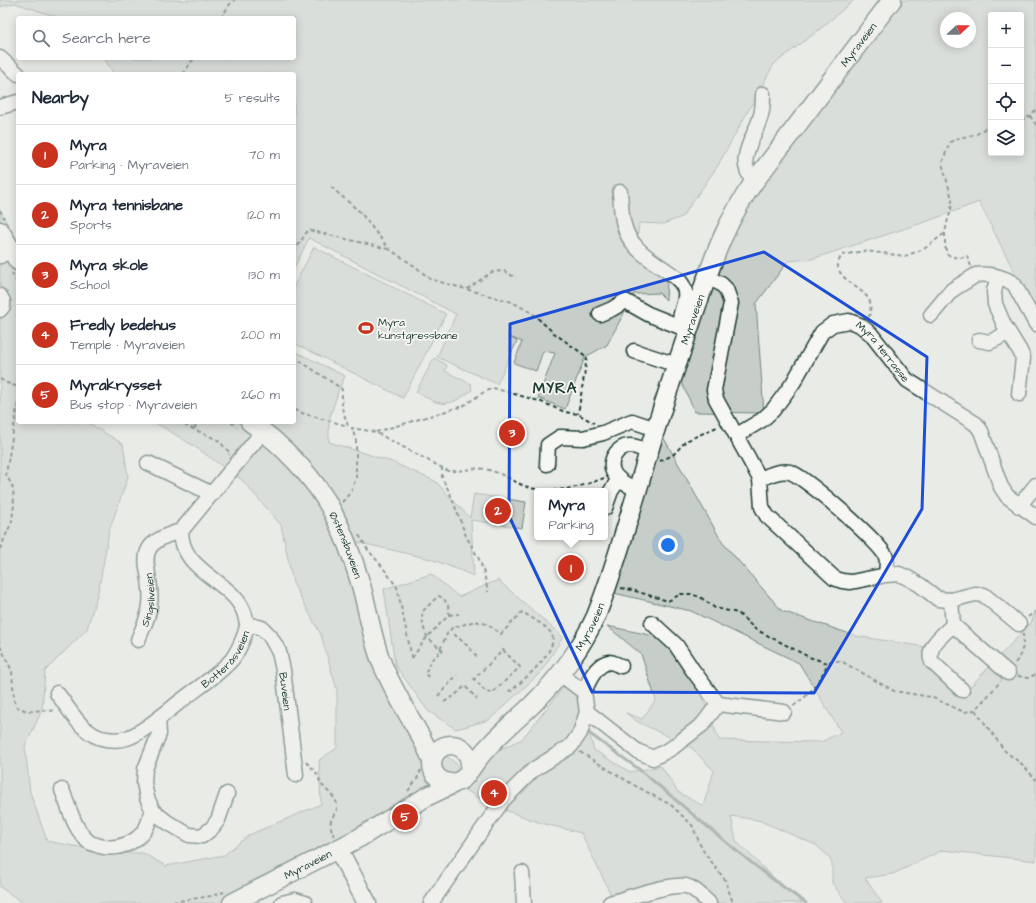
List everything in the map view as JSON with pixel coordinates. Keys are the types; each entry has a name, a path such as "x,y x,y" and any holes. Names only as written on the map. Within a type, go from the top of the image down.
{"main road":[{"name":"Myraveien","path":"470,770 479,756 512,722 532,705 560,674 584,638 608,586 638,489 653,457 656,429 677,365 684,330 730,220 754,182 892,0"},
{"path":"0,231 10,256"},
{"name":"Østensbuveien","path":"250,426 290,456 312,481 332,510 348,545 361,583 370,627 381,661 397,694 428,749 429,765"},
{"name":"Østensbuveien","path":"397,694 428,732 450,745"},
{"name":"Myraveien","path":"450,745 476,742 512,722"},
{"path":"450,745 460,747 468,754 471,762 470,770 467,776 462,781 453,784 446,783 437,777 429,765 439,749 450,745"},
{"name":"Myraveien","path":"382,825 422,789 429,765"},
{"name":"Myraveien","path":"228,897 336,843 382,825 426,797 453,784"},
{"path":"336,843 367,903"}],"street":[{"path":"0,58 16,72"},
{"path":"754,182 750,177 745,160 748,147 761,116 763,94"},
{"path":"0,107 16,103"},
{"path":"620,192 623,225 631,242 639,250 677,278 684,286 685,295 681,314 684,330"},
{"path":"930,315 952,290 980,274 998,277 1008,280 1014,284 1036,324"},
{"path":"707,277 726,288 731,302 714,390 716,399 737,434 760,479 762,507 767,516 834,578 851,582 899,574 920,585 938,599 950,600 975,594 984,595 1019,624"},
{"path":"998,277 994,291 995,304 1008,332 1020,351 1022,358 1019,394"},
{"path":"0,296 3,301 3,306 0,310"},
{"path":"600,314 625,301 648,314 678,326 684,330"},
{"name":"Myra terrasse","path":"737,434 762,420 773,410 793,383 822,332 833,324 849,321 860,325 871,334 907,380 976,424 981,431 1001,487 1007,496 1036,517"},
{"path":"979,340 990,342 1008,332"},
{"path":"634,351 677,365"},
{"path":"547,464 548,446 560,437 583,438 603,433 632,421 656,429"},
{"path":"182,531 256,440 250,426"},
{"path":"638,489 623,483 617,477 612,466 613,458 618,450 630,446 653,457"},
{"path":"148,463 212,494"},
{"path":"760,479 779,472 790,472 802,478 882,548 887,558 886,575"},
{"path":"608,500 617,477"},
{"path":"1019,506 1036,485"},
{"name":"Botteråsveien","path":"57,693 79,724 86,730 93,735 105,739 117,740 127,738 158,719 215,675 233,658 242,640 247,624 244,612 237,600 196,565 188,555 181,539 182,531"},
{"name":"Singsliveien","path":"138,640 150,606 151,594 146,562 149,549 158,541 169,535 182,531"},
{"path":"950,600 953,624 1008,673"},
{"path":"652,623 676,645 718,704 784,712"},
{"name":"Buveien","path":"247,624 262,628 270,636 279,652 284,670 296,775"},
{"path":"953,624 932,647 929,657 932,662 962,690"},
{"path":"431,903 503,800 534,770 571,746 580,733 587,712 584,692 589,679 602,665 609,662 621,666"},
{"path":"560,674 584,692"},
{"path":"587,712 637,752 653,758 672,748 703,724 718,704"},
{"path":"158,719 159,734 145,769 144,783 147,798 153,811 167,822 189,835 202,836 212,828 218,820 227,794"},
{"path":"62,790 80,832 90,843 108,848 123,846 136,839 145,829 153,811"},
{"path":"522,873 524,903"},
{"path":"610,903 669,887 686,886 699,893 708,903"},
{"path":"282,903 295,900 305,903"}],"path":[{"path":"222,16 230,4 235,0"},
{"path":"184,72 193,60"},
{"path":"1024,119 1030,116 1036,109"},
{"path":"1030,116 1036,125"},
{"path":"976,275 967,256 963,258 954,258 947,254 945,246 946,233 952,200 942,163 950,142 958,138 976,134 988,126"},
{"path":"331,187 360,212 389,250"},
{"path":"296,249 308,230 389,250 416,267 430,279 512,302 532,313 554,333 587,357 578,414 565,412 539,401 493,388 484,392 463,406 375,432"},
{"path":"860,325 870,315 871,304 867,295 851,284 839,270 838,264 842,256 865,251 905,256 924,249 946,233"},
{"path":"467,289 492,272 504,271 516,278"},
{"path":"296,358 342,389 342,408 348,426"},
{"path":"0,379 16,386"},
{"path":"296,411 352,428 375,432 448,471 457,472 471,469 486,470 502,474 534,488"},
{"path":"0,549 12,521 14,504 13,488 6,474 16,414"},
{"path":"183,424 218,440 230,453 228,458"},
{"path":"194,429 197,424"},
{"path":"653,457 673,455 686,441 722,424"},
{"path":"332,510 346,498 356,478 356,441 352,428"},
{"path":"442,467 442,478 450,493 466,536 484,573 488,592"},
{"path":"574,488 617,477"},
{"path":"357,532 368,550 397,587 412,658 428,637 449,614 459,614"},
{"path":"608,586 632,590 668,601 681,594 691,594 700,597 715,608 738,614 755,629 809,657 828,663 818,684 806,697 784,712"},
{"path":"445,653 428,637 423,626 422,612 439,596 443,598 448,605 449,614"},
{"path":"429,677 425,674 431,660 438,654 447,634 452,628 475,621 488,624 501,634 522,612 547,629 552,635 552,643 547,654 527,677 511,691 508,690"},
{"path":"454,634 470,648 477,657"},
{"path":"0,646 12,671 14,701 17,707 28,711 58,711 66,705"},
{"path":"503,650 520,667 492,693 486,692 474,679 503,650"},
{"path":"1008,673 1028,678 1036,674"},
{"path":"438,696 457,675"},
{"path":"444,702 454,696 465,686 477,699"},
{"path":"975,710 1006,751 1023,765 1036,780"},
{"path":"571,746 632,784 671,805 692,825 702,849 725,880 733,903"},
{"path":"294,757 304,760 315,772 322,785 335,799 338,806 330,822 330,828 336,843"},
{"path":"405,795 417,779 421,770 429,765"},
{"path":"166,903 210,896 228,897"}],"highlighted area":[{"path":"764,252 927,357 922,509 814,693 592,692 509,516 510,324"}],"shaded area":[{"path":"0,0 854,0 819,30 774,64 717,167 682,217 663,224 639,223 637,242 667,280 666,300 659,293 634,294 607,345 585,357 565,409 538,398 555,353 543,351 536,371 514,363 522,342 507,336 517,341 497,384 437,357 456,314 309,238 296,264 296,72 113,72 105,60 296,60 296,16 54,16 15,3 0,7"},
{"path":"878,0 1036,0 1036,315 979,202 928,221 812,259 788,261 756,304 764,413 695,412 680,379 710,261 871,26"},
{"path":"0,210 16,240 16,424 90,424 123,444 128,477 109,531 99,588 87,629 45,671 42,710 25,747 30,792 47,841 111,853 143,853 166,866 224,855 249,835 321,804 319,760 337,748 337,690 321,635 293,583 281,525 242,480 194,446 157,424 296,424 296,352 345,376 329,420 329,442 392,462 435,481 470,518 474,494 526,502 522,528 471,520 474,576 431,559 352,541 398,687 441,751 461,768 522,739 568,682 577,693 594,750 630,772 661,766 678,792 703,806 714,771 692,748 638,722 626,713 642,719 656,700 641,654 607,626 664,638 696,681 719,740 821,742 841,732 799,663 691,611 614,593 661,433 722,542 782,611 856,636 932,648 951,684 968,689 1031,623 1036,611 1036,861 943,850 893,874 865,878 882,903 847,903 832,883 832,864 829,857 816,845 758,820 731,816 736,841 802,903 708,903 680,889 615,903 581,833 541,823 496,807 445,779 241,903 24,903 0,887"},
{"name":"Myra kunstgressbane","path":"314,247 446,314 403,398 296,344 296,282"},
{"path":"434,358 447,365 445,371 471,384 472,390 453,402 444,404 416,392"},
{"path":"431,574 459,597 498,580 563,637 541,672 489,720 456,729 428,711 395,665 384,589"}],"waterway":[{"path":"585,730 639,769 744,857 806,903"}],"place":[{"name":"Myra kunstgressbane","path":"366,328"},
{"name":"Myra skole","path":"512,433"},
{"name":"Myra tennisbane","path":"498,511"},
{"name":"Myra","path":"571,568"},
{"name":"Fredly bedehus","path":"494,793"},
{"name":"Myrakrysset","path":"405,817"}],"district":[{"name":"MYRA","path":"555,388"}]}
